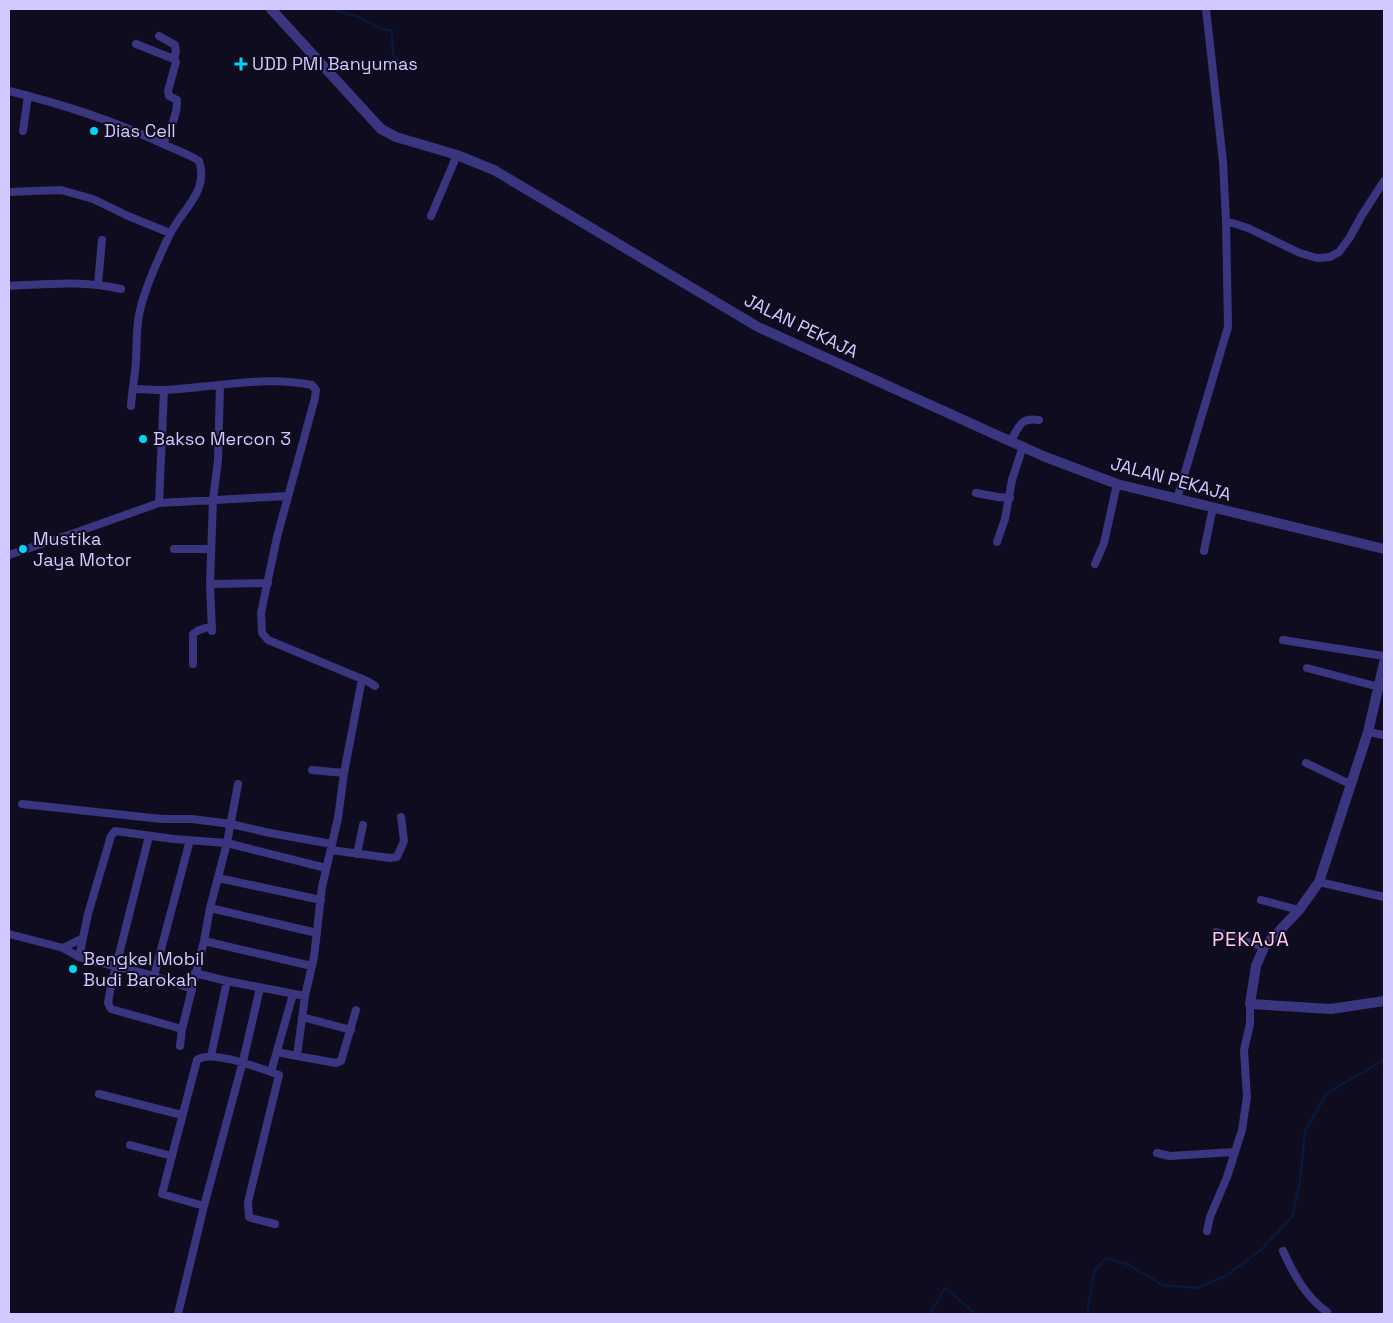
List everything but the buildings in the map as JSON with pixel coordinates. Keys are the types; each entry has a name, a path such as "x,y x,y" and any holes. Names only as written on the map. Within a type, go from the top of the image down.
{"street":[{"name":"JALAN PEKAJA","path":"271,9 381,129 396,137 457,155 494,170 758,327 1065,465 1117,484 1384,549"},
{"path":"1177,499 1228,326 1223,162 1206,9"},
{"path":"159,36 175,45 176,51 174,59 176,66 168,94 177,100 177,104 172,123 163,144"},
{"path":"136,44 174,59"},
{"path":"9,91 98,116 134,130 199,161 201,168 196,198 180,217 170,233 139,312 131,406"},
{"path":"23,131 28,96"},
{"path":"431,216 457,155"},
{"path":"1226,221 1248,228 1300,253 1317,258 1330,257 1339,252 1350,237 1384,181"},
{"path":"9,192 60,190 93,199 170,233"},
{"path":"98,284 102,240"},
{"path":"9,286 75,283 98,284 121,289"},
{"path":"133,389 164,390 241,382 286,381 312,385 316,390 315,398 277,537 261,625 264,636 268,640 375,686"},
{"path":"193,664 193,634 199,630 212,628 211,549 213,500 218,460 220,385"},
{"path":"159,503 164,390"},
{"path":"1010,440 1024,420 1028,418 1038,420"},
{"path":"997,542 1005,519 1012,480 1023,446"},
{"path":"1095,564 1104,543 1117,484"},
{"path":"976,493 1010,498"},
{"path":"9,555 159,503 288,496"},
{"path":"1204,551 1213,507"},
{"path":"174,549 211,549"},
{"path":"210,584 268,583"},
{"path":"1283,640 1384,656"},
{"path":"1206,1231 1224,1186 1240,1136 1247,1097 1244,1050 1250,1024 1250,1004 1256,966 1264,947 1299,910 1319,882 1368,732 1384,663"},
{"path":"1307,668 1378,687"},
{"path":"297,1056 326,868 332,847 362,679"},
{"path":"1368,732 1384,735"},
{"path":"1306,763 1350,784"},
{"path":"312,770 344,773"},
{"path":"180,1046 182,1028 227,843 238,784"},
{"path":"22,804 162,820 192,819 231,824 357,854 390,858 397,857 404,841 401,817"},
{"path":"357,854 363,825"},
{"path":"78,957 88,914 111,836 115,831 227,843 326,868"},
{"path":"149,836 108,996 109,1008 182,1028"},
{"path":"154,976 190,840"},
{"path":"218,878 321,900"},
{"path":"1319,882 1384,897"},
{"path":"1261,900 1299,910"},
{"path":"210,908 317,933"},
{"path":"1216,932 1264,947"},
{"path":"9,934 63,948 78,957 154,976 192,989"},
{"path":"63,948 83,938"},
{"path":"204,941 312,966"},
{"path":"195,973 305,996"},
{"path":"211,1056 227,981"},
{"path":"178,1314 204,1206 243,1064 260,988"},
{"path":"271,1072 293,994"},
{"path":"1250,1004 1331,1009 1384,1001"},
{"path":"277,1052 336,1063 341,1061 356,1010"},
{"path":"302,1017 351,1030"},
{"path":"204,1206 162,1194 197,1060 203,1056 211,1056 279,1075 247,1210 249,1217 275,1224"},
{"path":"99,1094 182,1115"},
{"path":"130,1145 172,1156"},
{"path":"1157,1153 1170,1156 1234,1152"},
{"path":"1283,1251 1300,1284 1314,1301 1327,1313 1336,1314"}],"waterway":[{"path":"331,9 359,17 379,28 392,31 393,56 414,68"},
{"path":"1087,1314 1094,1273 1105,1258 1127,1264 1163,1285 1197,1288 1227,1275 1261,1250 1292,1217 1300,1181 1305,1131 1327,1093 1384,1060"},
{"path":"930,1314 945,1288 976,1314"}],"place":[{"name":"UDD PMI Banyumas","path":"241,64"},
{"name":"Dias Cell","path":"94,131"},
{"name":"Bakso Mercon 3","path":"143,439"},
{"name":"Mustika Jaya Motor","path":"23,549"},
{"name":"Bengkel Mobil Budi Barokah","path":"73,969"}],"district":[{"name":"PEKAJA","path":"1251,939"}]}
